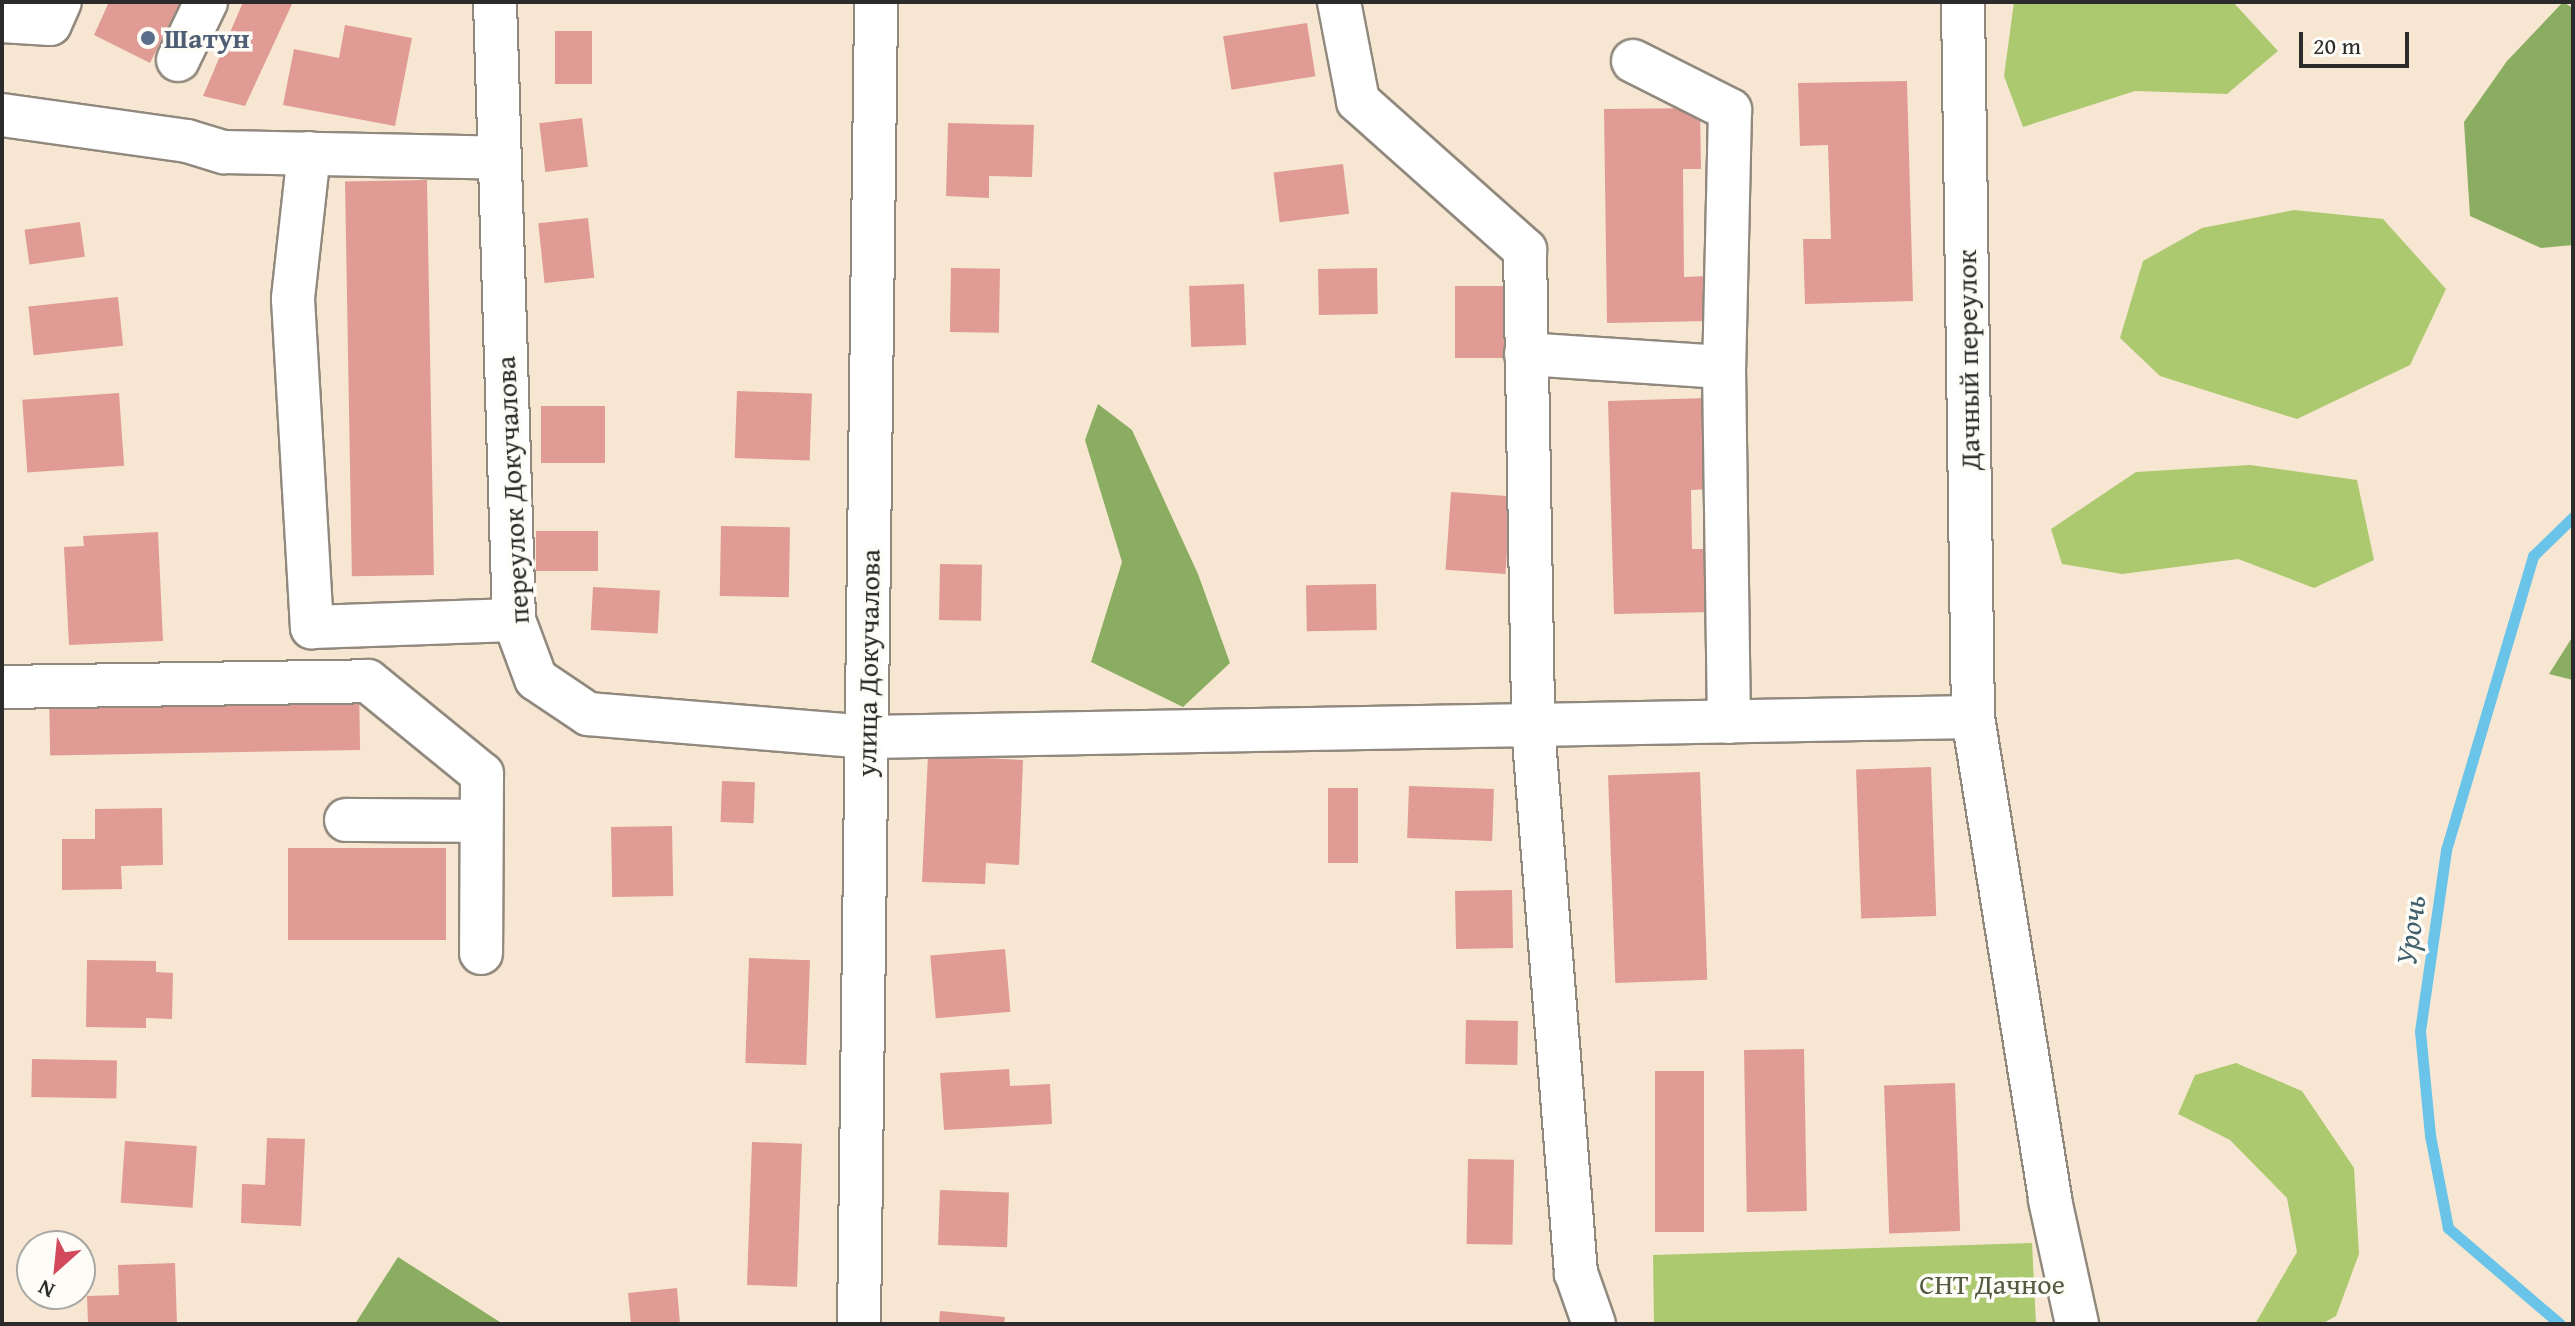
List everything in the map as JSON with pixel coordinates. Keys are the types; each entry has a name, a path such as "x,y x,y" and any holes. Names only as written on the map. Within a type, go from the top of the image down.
{"street":[{"path":"2,21 50,24 60,2"},
{"path":"178,60 206,2"},
{"name":"переулок Докучалова","path":"495,2 514,620 536,679 588,714 868,737 1973,717"},
{"name":"улица Докучалова","path":"859,1324 876,2"},
{"path":"1339,2 1358,101 1525,250 1533,727 1576,1273 1594,1324"},
{"name":"Дачный переулок","path":"1963,2 1973,717 2050,1200 2077,1324"},
{"path":"1633,61 1730,110 1724,367 1729,722"},
{"path":"2,115 187,141 224,152 499,158"},
{"path":"309,153 293,299 312,627 514,620"},
{"path":"1526,354 1724,367"},
{"path":"2,687 368,681 482,774 481,953"},
{"path":"346,820 480,821"}],"green space":[{"path":"2014,2 2233,2 2278,51 2227,94 2135,91 2023,127 2004,76"},
{"path":"2563,2 2573,8 2573,245 2541,248 2470,216 2464,122 2507,61"},
{"path":"2294,210 2383,219 2446,289 2410,365 2297,419 2160,376 2120,338 2143,261 2202,228"},
{"path":"1098,404 1132,430 1198,574 1230,663 1183,707 1091,662 1122,562 1085,440"},
{"path":"2250,465 2357,480 2374,560 2314,588 2238,559 2122,574 2062,564 2051,529 2136,472"},
{"path":"2573,636 2573,680 2549,674"},
{"path":"2236,1063 2302,1091 2354,1168 2359,1254 2336,1316 2322,1324 2255,1324 2297,1252 2287,1198 2230,1140 2178,1114 2195,1075"},
{"name":"СНТ Дачное","path":"2032,1243 2036,1324 1654,1324 1653,1255"},
{"path":"398,1257 503,1324 355,1324"}],"building":[{"path":"109,2 180,2 150,63 94,35"},
{"path":"243,2 293,2 245,106 203,96"},
{"path":"1307,23 1315,76 1231,90 1223,36"},
{"path":"345,25 412,38 395,126 283,105 294,49 339,58"},
{"path":"555,31 592,31 592,84 555,84"},
{"path":"1907,81 1913,301 1805,304 1803,239 1831,239 1828,145 1800,146 1798,83"},
{"path":"1700,108 1701,169 1683,169 1684,277 1709,276 1710,321 1607,323 1604,109"},
{"path":"582,118 588,167 545,172 539,123"},
{"path":"948,123 1034,125 1032,177 989,176 989,198 946,196"},
{"path":"1343,164 1349,214 1280,222 1274,173"},
{"path":"427,180 434,575 352,576 345,181"},
{"path":"588,218 594,278 545,283 538,223"},
{"path":"80,222 85,257 29,264 25,230"},
{"path":"951,268 1000,269 999,333 950,332"},
{"path":"1377,268 1378,314 1319,315 1318,269"},
{"path":"1244,284 1246,345 1191,347 1189,286"},
{"path":"1455,286 1509,286 1509,358 1455,358"},
{"path":"118,297 123,346 34,355 28,306"},
{"path":"737,391 812,394 810,461 735,458"},
{"path":"119,393 124,466 27,473 22,400"},
{"path":"1706,398 1708,489 1691,490 1692,549 1710,549 1712,612 1614,614 1608,401"},
{"path":"541,406 605,406 605,463 541,463"},
{"path":"1451,492 1511,496 1505,574 1446,570"},
{"path":"721,526 790,527 789,597 720,596"},
{"path":"536,531 598,531 598,571 536,571"},
{"path":"158,532 163,641 69,645 64,547 84,546 83,536"},
{"path":"940,564 982,565 981,621 939,620"},
{"path":"1376,584 1377,630 1307,631 1306,585"},
{"path":"593,587 660,591 658,633 591,630"},
{"path":"359,686 360,750 50,755 49,691"},
{"path":"928,755 1023,760 1019,865 986,863 985,884 922,882"},
{"path":"1931,767 1936,916 1861,919 1856,770"},
{"path":"1700,772 1707,980 1615,983 1608,775"},
{"path":"722,781 755,782 754,823 721,822"},
{"path":"1409,786 1494,789 1492,841 1407,838"},
{"path":"1328,788 1358,788 1358,863 1328,863"},
{"path":"162,808 163,865 121,866 122,889 62,890 62,839 95,839 95,809"},
{"path":"672,826 673,896 612,897 611,827"},
{"path":"288,848 446,848 446,940 288,940"},
{"path":"1512,890 1513,948 1456,949 1455,891"},
{"path":"1005,949 1010,1012 936,1018 930,956"},
{"path":"749,958 810,960 806,1065 745,1063"},
{"path":"87,960 156,961 156,972 173,973 172,1019 146,1018 146,1028 86,1027"},
{"path":"1466,1020 1518,1021 1517,1065 1465,1064"},
{"path":"1804,1049 1807,1211 1747,1212 1744,1050"},
{"path":"32,1059 117,1060 116,1098 31,1097"},
{"path":"1009,1069 1010,1086 1050,1084 1052,1124 944,1130 940,1073"},
{"path":"1655,1071 1704,1071 1704,1232 1655,1232"},
{"path":"1955,1083 1960,1231 1889,1233 1884,1085"},
{"path":"267,1138 305,1139 301,1226 241,1223 242,1184 265,1185"},
{"path":"125,1141 197,1146 192,1208 121,1203"},
{"path":"752,1142 802,1144 797,1287 747,1285"},
{"path":"1468,1159 1514,1160 1513,1245 1467,1244"},
{"path":"940,1190 1009,1192 1007,1247 938,1245"},
{"path":"175,1263 177,1324 88,1324 88,1310 96,1310 96,1296 119,1295 118,1265"},
{"path":"677,1288 680,1324 631,1324 628,1293"},
{"path":"940,1311 1005,1317 1004,1324 939,1324"}],"waterway":[{"name":"Урочь","path":"2560,1324 2448,1228 2430,1135 2420,1031 2446,850 2533,556 2573,517"}],"place":[{"name":"Шатун","path":"148,38"}]}
